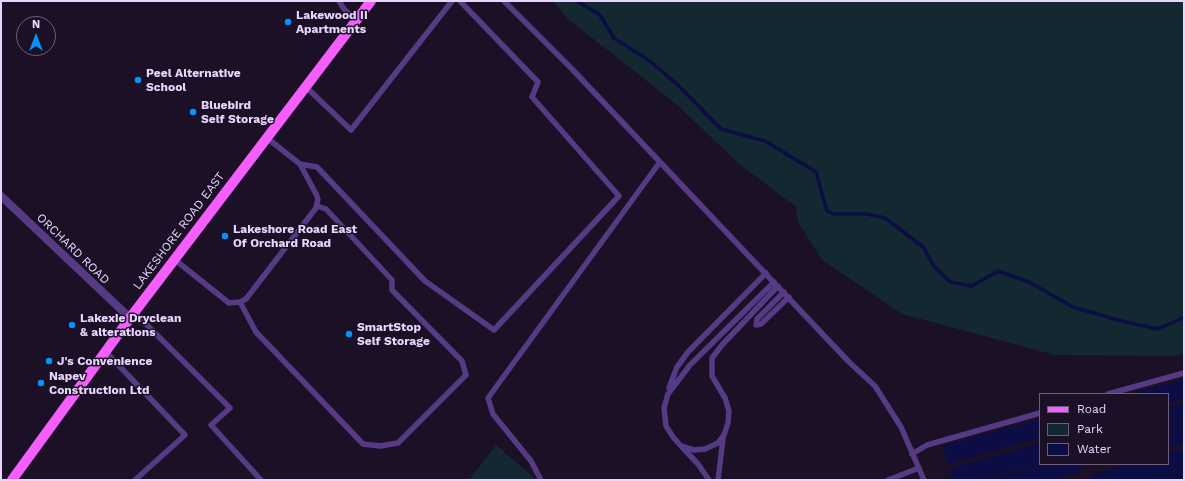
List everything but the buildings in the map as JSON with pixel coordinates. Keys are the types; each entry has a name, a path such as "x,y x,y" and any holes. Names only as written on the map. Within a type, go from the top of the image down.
{"main road":[{"name":"LAKESHORE ROAD EAST","path":"12,480 105,351 371,1"}],"street":[{"name":"ORCHARD ROAD","path":"1,196 132,315"}],"lane":[{"path":"340,1 344,9 356,20"},
{"path":"306,87 351,130 452,1"},
{"path":"300,164 317,168 425,281 494,330 619,196 532,97 538,82 460,1"},
{"path":"504,1 572,69 875,386 901,427 924,480"},
{"path":"174,259 229,303 240,302 246,298 317,206 316,194 300,164 267,138"},
{"path":"541,480 531,461 492,414 488,398 660,162"},
{"path":"240,302 256,332 363,444 380,446 398,443 466,375 462,361 392,290 392,280 326,209 317,206"},
{"path":"709,480 698,464 673,437 666,426 664,408 666,398 677,367 688,352 766,273"},
{"path":"666,398 673,385 690,365 774,282"},
{"path":"718,480 719,455 728,423 729,411 725,398 712,376 712,358 722,344 778,286"},
{"path":"784,292 757,319 756,325 761,324 789,297"},
{"path":"132,315 230,408 211,426 261,480"},
{"path":"105,351 185,435 135,480"},
{"path":"1112,393 1184,373"},
{"path":"912,454 927,445 1039,413"},
{"path":"681,446 694,450 705,449 718,443 724,435"},
{"path":"891,479 918,468"}],"green space":[{"path":"553,1 1184,1 1184,353 1174,356 1055,355 902,314 822,260 798,222 796,207 738,163 676,104 568,19"},
{"path":"496,445 536,479 536,480 469,480"}],"water":[{"path":"1184,379 1184,399 1169,403 1169,393 1134,393"},
{"path":"1184,404 1184,423 1169,427 1169,408"},
{"path":"1039,419 1039,438 948,464 942,446"},
{"path":"1184,424 1184,444 1169,448 1169,429"},
{"path":"1039,443 1039,463 978,480 952,480 949,469"},
{"path":"1184,449 1184,468 1141,480 1092,480 1090,475 1125,465 1169,465 1169,453"},
{"path":"1039,464 1080,465 1082,471 1052,480 983,480"},
{"path":"1184,469 1184,480 1145,480"}],"waterway":[{"path":"577,1 600,15 614,38 651,62 679,86 721,129 765,141 816,172 827,211 834,214 867,214 885,218 923,247 934,266 950,282 972,286 998,271 1029,282 1073,307 1118,320 1157,329 1184,318"}],"place":[{"name":"Lakewood II Apartments","path":"288,22"},
{"name":"Peel Alternative School","path":"138,80"},
{"name":"Bluebird Self Storage","path":"193,112"},
{"name":"Lakeshore Road East Of Orchard Road","path":"225,236"},
{"name":"Lakexie Dryclean & alterations","path":"72,325"},
{"name":"SmartStop Self Storage","path":"349,334"},
{"name":"J's Convenience","path":"49,361"},
{"name":"Napev Construction Ltd","path":"41,383"}]}
